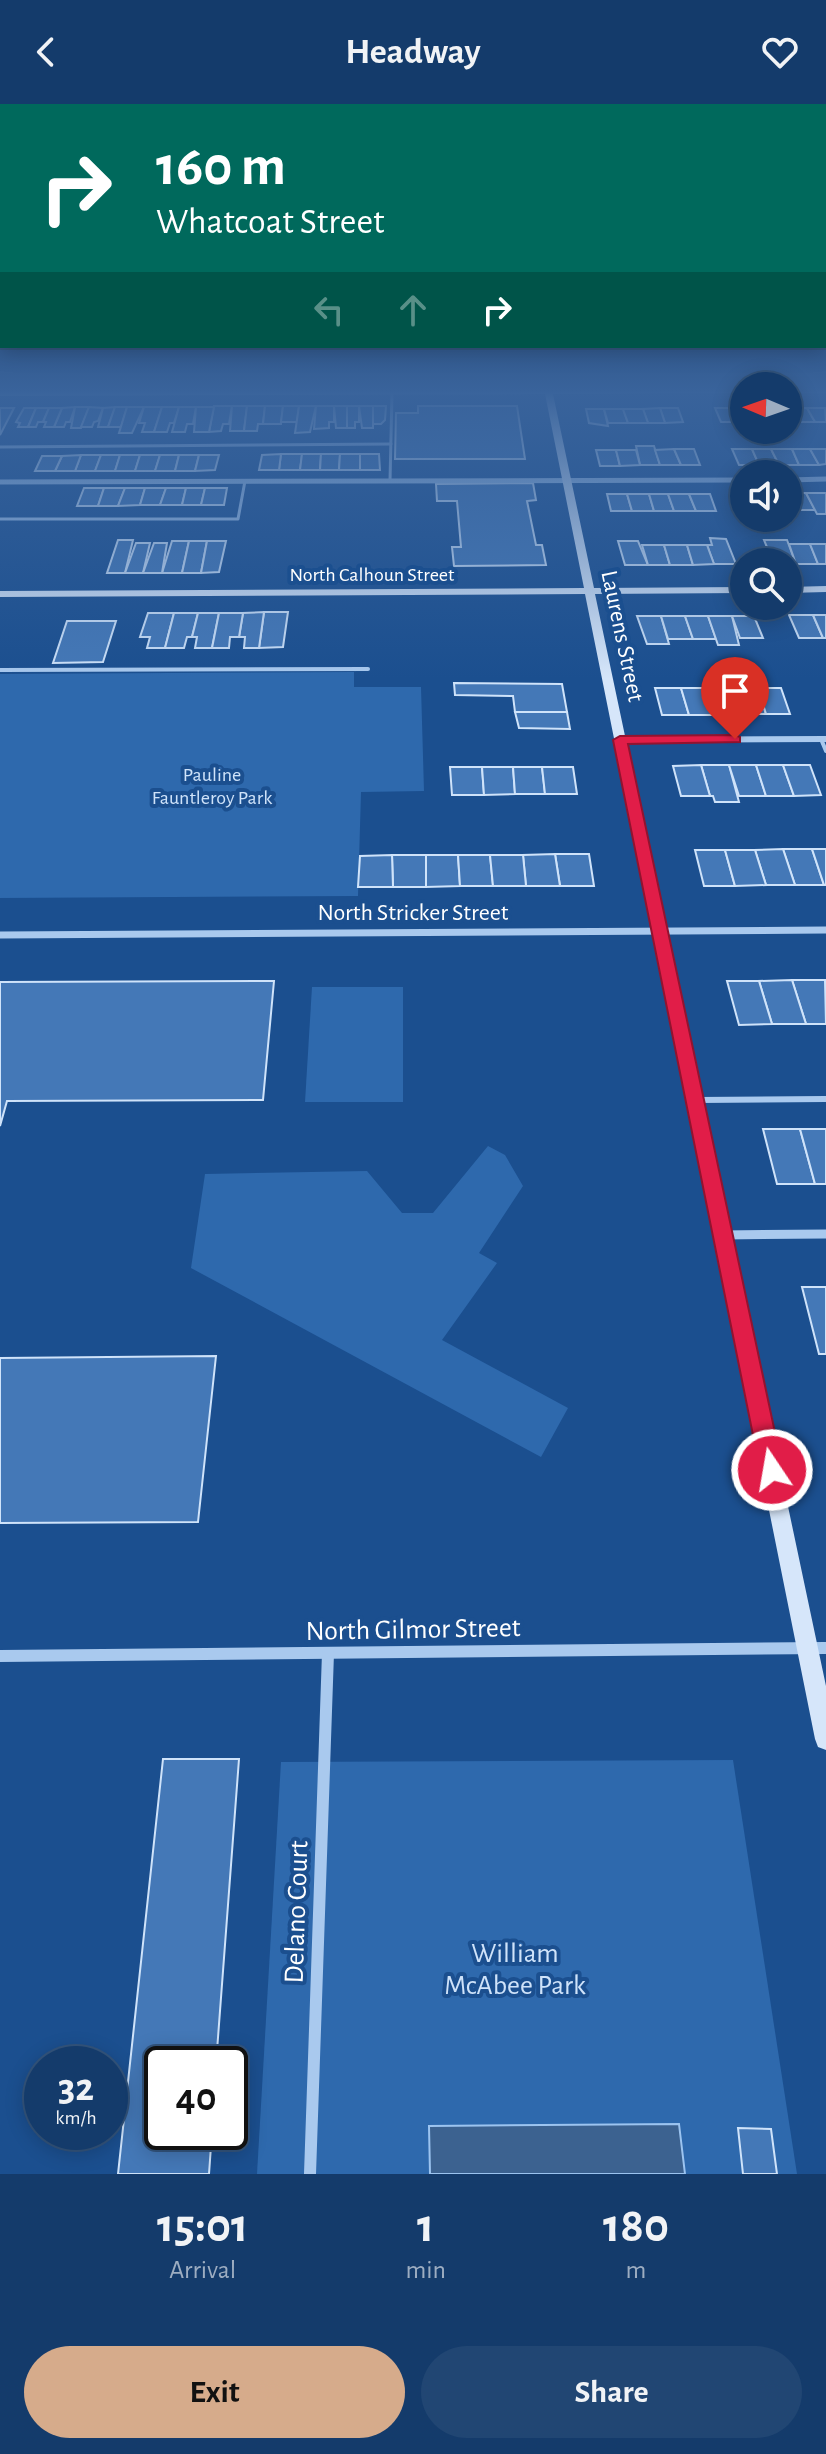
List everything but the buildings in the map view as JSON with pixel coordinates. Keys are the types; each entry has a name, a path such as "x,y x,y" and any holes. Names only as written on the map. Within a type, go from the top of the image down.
{"street":[{"name":"Laurens Street","path":"566,487 826,1739"},
{"path":"802,590 826,589"},
{"name":"North Calhoun Street","path":"0,594 730,590"},
{"path":"620,740 823,739"},
{"name":"North Stricker Street","path":"0,935 826,930"},
{"path":"723,1235 826,1234"},
{"name":"North Gilmor Street","path":"0,1656 826,1648"},
{"name":"Delano Court","path":"310,2174 328,1653"}],"lane":[{"path":"0,519 238,519 244,487"},
{"path":"0,670 368,669"},
{"path":"823,739 826,751"},
{"path":"695,1100 826,1099"}],"green space":[{"name":"Pauline Fauntleroy Park","path":"354,672 354,687 421,687 424,791 361,792 358,896 0,898 0,674"},
{"path":"312,987 403,987 403,1102 305,1102"},
{"path":"488,1146 505,1155 523,1186 479,1253 497,1263 442,1340 568,1408 541,1457 191,1268 205,1174 367,1171 402,1213 433,1213"},
{"name":"William McAbee Park","path":"733,1760 797,2174 257,2174 281,1762"}],"shaded area":[{"path":"679,2124 685,2174 430,2174 429,2126"}],"route":[{"path":"735,739 620,740 772,1470"}]}
